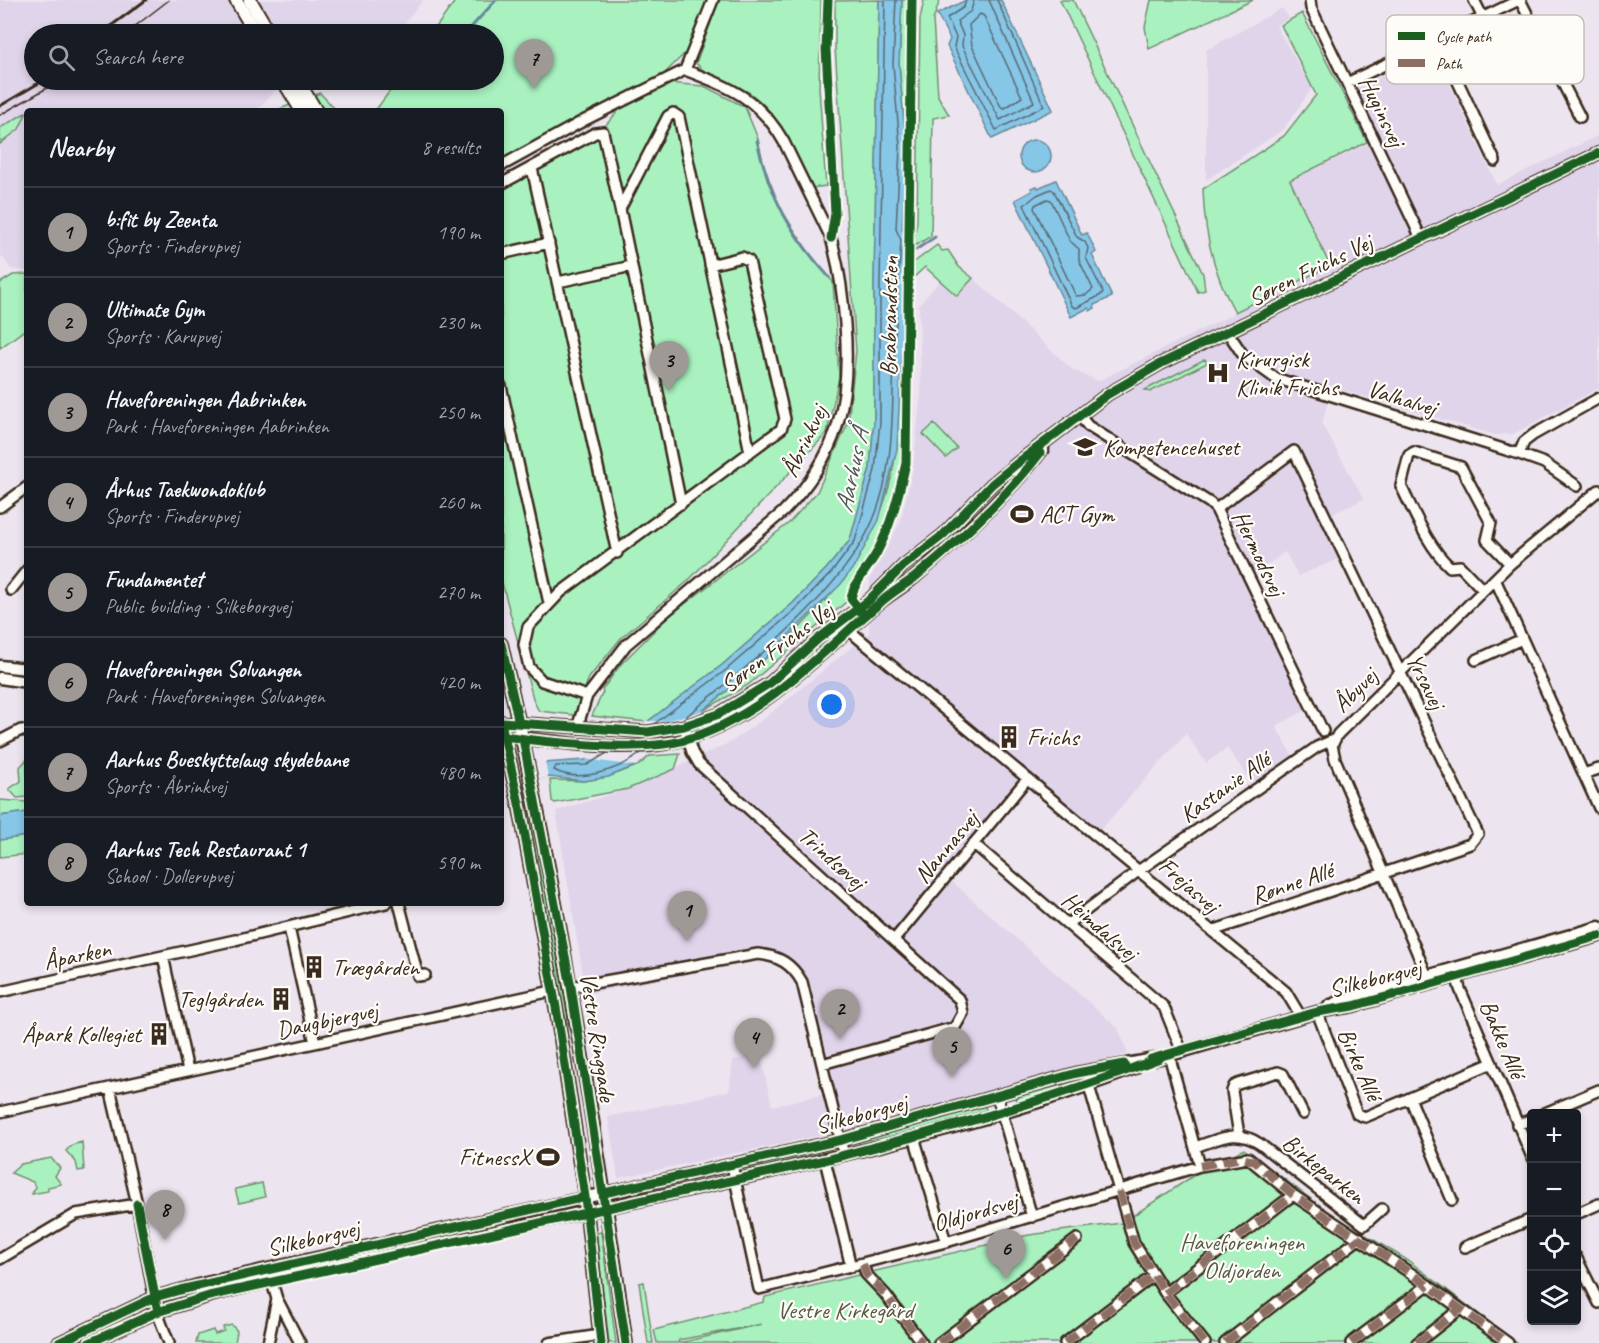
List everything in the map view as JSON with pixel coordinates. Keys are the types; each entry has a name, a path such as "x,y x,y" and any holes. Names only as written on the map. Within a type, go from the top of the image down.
{"main road":[{"path":"236,0 250,24"},
{"path":"250,0 264,24"},
{"path":"289,90 300,108"},
{"path":"303,90 314,108"},
{"name":"Vestre Ringgade","path":"504,657 532,780 571,987 626,1343"},
{"name":"Vestre Ringgade","path":"504,740 511,765 552,991 585,1197 601,1339"}],"street":[{"path":"504,164 582,121 685,70 713,0"},
{"name":"Huginsvej","path":"1310,0 1311,8 1421,238"},
{"path":"1474,0 1482,15"},
{"path":"1489,15 1520,0 1528,15"},
{"path":"1347,83 1386,64"},
{"name":"Åbrinkvej","path":"577,728 587,696 626,645 783,512 805,489 838,427 847,387 843,295 836,255 831,238 777,128 753,101 734,90 685,70"},
{"path":"1459,84 1495,161"},
{"path":"1563,84 1580,117"},
{"path":"620,209 668,116 677,114 750,452"},
{"path":"504,182 595,133 603,132 681,504"},
{"name":"Søren Frichs Vej","path":"504,722 628,733 684,726 718,714 755,693 818,639 845,628 903,566 943,535 992,484 1079,415 1142,374 1599,153"},
{"path":"532,168 616,552"},
{"path":"504,253 549,243"},
{"path":"587,696 542,681 529,667 524,645 528,627 549,603 782,429 785,419 749,261 742,257 710,265"},
{"path":"558,282 632,266"},
{"name":"Valhalvej","path":"1227,332 1243,355 1275,378 1519,454 1544,463 1577,486"},
{"path":"1519,454 1524,442 1533,435 1599,398"},
{"path":"504,400 549,603"},
{"name":"Hermodsvej","path":"1079,415 1088,426 1216,509 1323,731"},
{"name":"Søren Frichs Vej","path":"504,736 609,744 663,744 688,739 728,722 754,707 845,628 912,579 1002,496 1049,441"},
{"name":"Yrsavej","path":"1216,509 1294,451 1478,834 1470,844 1384,873"},
{"path":"1483,590 1460,566 1450,567 1442,560 1411,506 1401,486 1409,455 1414,452 1422,453 1461,467 1491,524 1488,540 1510,564"},
{"path":"0,507 24,489"},
{"name":"Åbyvej","path":"1429,980 1335,759 1332,746 1335,740 1510,564 1599,490"},
{"path":"11,590 24,574"},
{"path":"1495,579 1599,808"},
{"name":"Frejasvej","path":"845,628 1027,779 1141,869 1286,992 1301,1017"},
{"path":"1476,660 1522,639"},
{"path":"0,666 24,669"},
{"path":"0,678 24,682"},
{"name":"Trindsøvej","path":"684,726 699,764 709,775 960,1000 963,1013 955,1027 822,1064"},
{"path":"0,741 24,730"},
{"name":"Kastanie Allé","path":"1068,924 1141,869 1317,747 1335,740"},
{"path":"1584,774 1599,769"},
{"name":"Nannasvej","path":"894,940 1027,779"},
{"name":"Heimdalsvej","path":"974,844 1164,1007 1182,1052"},
{"name":"Rønne Allé","path":"1212,931 1384,873"},
{"name":"Åparken","path":"0,992 289,928 374,906"},
{"path":"400,906 418,976 425,975"},
{"name":"Silkeborgvej","path":"1456,973 1599,927"},
{"path":"289,928 315,1043"},
{"name":"Silkeborgvej","path":"58,1343 155,1297 269,1268 841,1140 1077,1073 1182,1052 1317,1012 1343,1000 1599,936"},
{"path":"571,987 747,956 769,955 789,964 802,982 844,1155"},
{"path":"163,956 188,1071"},
{"name":"Bakke Allé","path":"1456,973 1527,1146"},
{"name":"Daugbjergvej","path":"0,1112 552,991"},
{"name":"Birke Allé","path":"1317,1012 1357,1114 1365,1117 1492,1063"},
{"path":"1165,1056 1200,1166"},
{"name":"Silkeborgvej","path":"89,1343 157,1312 191,1300 271,1280 825,1160 914,1137 1089,1086 1165,1056"},
{"name":"Birkeparken","path":"1303,1114 1283,1074 1278,1072 1233,1086 1239,1135 1260,1144 1365,1225 1382,1209"},
{"path":"1089,1086 1134,1243 1165,1293 1202,1340 1191,1343"},
{"path":"110,1088 137,1204 157,1312 169,1343"},
{"path":"1554,1109 1599,1090"},
{"path":"997,1096 1032,1217"},
{"path":"1410,1098 1452,1200"},
{"path":"1517,1125 1527,1121"},
{"path":"1195,1147 1239,1135"},
{"name":"Silkeborgvej","path":"914,1137 946,1242"},
{"name":"Oldjordsvej","path":"735,1180 759,1289 946,1242 1200,1166 1248,1158 1293,1195 1360,1238 1508,1343"},
{"name":"Silkeborgvej","path":"825,1160 851,1267"},
{"path":"732,1165 735,1180"},
{"path":"1165,1293 1293,1195"},
{"path":"0,1259 76,1214 137,1204"},
{"path":"1581,1212 1599,1204"},
{"path":"1465,1247 1527,1222"},
{"path":"1225,1343 1360,1238"},
{"path":"939,1343 1077,1239"},
{"path":"863,1264 866,1275 885,1294 922,1343"},
{"path":"1581,1267 1599,1303"},
{"path":"269,1268 277,1299 300,1343"},
{"path":"1065,1343 1154,1275"},
{"path":"1351,1343 1428,1285"},
{"path":"268,1343 277,1299"},
{"path":"1417,1343 1460,1309"},
{"path":"549,1343 576,1339 601,1339"}],"shaded area":[{"path":"0,0 423,0 404,24 24,24 24,90 276,90 259,108 24,108 24,271 11,269 2,256 0,258"},
{"path":"1282,8 1289,18 1276,26 1312,88 1283,130 1206,180 1206,50"},
{"path":"1386,74 1386,84 1450,84 1497,185 1599,135 1599,388 1513,434 1495,435 1332,387 1322,424 1364,499 1330,515 1349,555 1298,576 1285,552 1253,575 1318,704 1276,726 1292,755 1252,782 1227,748 1206,763 1186,734 1093,838 1026,787 950,880 1118,1028 1128,1054 827,1134 618,1178 608,1117 729,1091 733,1060 760,1054 772,1106 825,1094 795,983 778,964 758,960 586,994 556,811 632,788 731,742 766,717 869,633 870,578 900,523 913,469 921,393 919,305 956,262 1073,370 1098,381 1330,266 1290,180 1367,144 1343,95"}],"green space":[{"path":"456,0 707,0 690,48 662,76 504,160 504,108 377,108 391,90 504,90 504,24 438,24"},
{"path":"719,0 821,0 819,88 826,186 811,188 786,135 770,111 760,101 748,92 707,73 696,63"},
{"path":"879,0 874,421 870,468 850,540 793,603 722,665 647,722 592,716 602,690 621,664 667,618 789,523 817,492 848,423 856,351 835,47 835,1"},
{"path":"902,0 910,0 907,238 902,229 906,146 899,64"},
{"path":"924,0 940,0 933,20 938,96 949,115 933,118 931,236 913,247 917,221 920,19"},
{"path":"1060,0 1073,0 1203,274 1205,290 1198,292"},
{"path":"1151,0 1253,0 1149,49 1145,27"},
{"path":"1302,13 1367,142 1290,180 1330,266 1235,312 1221,283 1212,253 1205,221 1203,189 1284,136 1316,95 1281,25"},
{"path":"667,83 704,86 745,107 758,139 767,180 782,211 809,253 833,282 839,377 827,433 688,581 621,638 589,678 574,715 539,711 534,702 504,590 504,178 605,126 626,102"},
{"path":"320,93 334,108 282,108"},
{"path":"24,114 19,129 0,144 0,128"},
{"path":"937,245 942,251 948,250 959,267 973,278 957,296 925,267 913,278 913,263"},
{"path":"906,260 902,474 881,537 866,567 850,590 846,602 748,685 704,710 772,653 833,592 858,558 878,520 891,479 897,433 903,282"},
{"path":"24,274 24,330 0,348 0,283 13,275"},
{"path":"1205,359 1207,363 1150,392 1145,390"},
{"path":"934,424 957,448 946,458 923,434"},
{"path":"680,754 675,769 628,789 555,803 552,801 550,780 584,781 608,777 639,765 650,756"},
{"path":"24,762 24,797 17,798 9,789 21,781 20,767"},
{"path":"520,771 549,896 572,1037 562,1007"},
{"path":"0,800 24,802 24,812 0,816"},
{"path":"24,836 24,854 0,857 0,840"},
{"path":"1104,1074 1016,1102 1015,1097"},
{"path":"985,1106 986,1110 860,1146 858,1142"},
{"path":"82,1142 84,1170 78,1171 76,1162 66,1151 72,1145"},
{"path":"830,1149 831,1153 750,1171 749,1167"},
{"path":"1244,1149 1331,1214 1409,1261 1517,1343 679,1343 762,1324 679,1340 678,1343 657,1343 654,1330 764,1302 765,1297 1029,1235 1122,1223 1205,1168"},
{"path":"51,1158 60,1168 55,1176 61,1184 48,1187 48,1191 32,1194 35,1187 33,1182 11,1173 21,1164"},
{"path":"262,1183 265,1197 239,1203 235,1189"},
{"path":"557,1208 455,1235 289,1271 289,1269"},
{"path":"601,1232 616,1343 609,1343 596,1233"},
{"path":"644,1282 653,1343 648,1343 639,1283"},
{"path":"143,1309 144,1312 76,1343 70,1343"},
{"path":"232,1325 237,1331 235,1343 196,1343 198,1335 213,1330 215,1334 224,1331 223,1327"}],"water":[{"path":"879,0 902,0 899,64 906,146 902,229 907,238 897,449 879,520 855,565 841,584 756,667 635,766 608,777 584,781 549,777 504,783 504,766 585,760 647,722 722,665 793,603 850,540 870,468 874,421"},
{"path":"966,0 1001,0 1053,110 992,139 947,46 950,39 937,14"},
{"path":"1035,140 1046,145 1051,156 1046,167 1035,172 1024,167 1019,156 1024,145"},
{"path":"1056,180 1082,235 1087,233 1096,252 1092,255 1112,297 1094,305 1095,308 1090,311 1088,308 1071,317 1015,200 1032,191 1031,188 1037,186 1038,188"},
{"path":"24,812 24,836 0,840 0,816"}],"pier":[{"path":"704,710 636,766 585,759 646,721 666,721"},
{"path":"545,761 548,778 504,784 504,766"}],"waterway":[{"path":"474,24 496,0"},
{"path":"757,141 775,198 793,230 829,277"},
{"path":"905,251 914,251 935,237"}],"tram line":[{"path":"138,24 169,0"},
{"path":"0,115 44,90"}],"railway":[{"path":"114,24 146,0"},
{"path":"0,106 27,90"}],"marked path":[{"path":"1200,1166 1242,1158 1254,1161 1293,1195 1412,1274 1508,1343"},
{"path":"1119,1191 1134,1243 1165,1293 1205,1343"},
{"path":"1165,1293 1293,1195"},
{"path":"1225,1343 1360,1238"},
{"path":"939,1343 1077,1239"},
{"path":"863,1264 866,1274 885,1294 922,1343"},
{"path":"1065,1343 1154,1275"},
{"path":"1351,1343 1428,1285"},
{"path":"1417,1343 1460,1309"}],"cycle path":[{"path":"828,0 826,49 835,213 831,238"},
{"name":"Brabrandstien","path":"864,615 851,599 852,593 876,554 886,532 906,463 912,0"},
{"path":"504,722 648,732 684,726 719,714 770,683 818,639 868,601 903,566 943,535 992,484 1108,394 1160,364 1599,153"},
{"path":"504,736 593,745 642,746 681,741 737,718 788,683 885,599 948,549 997,503 1040,453"},
{"path":"504,657 519,723"},
{"path":"504,736 520,808 557,1013 585,1197 601,1343"},
{"path":"523,739 571,987 626,1343"},
{"path":"1151,1059 1317,1012 1353,1006 1599,936"},
{"path":"89,1343 157,1312 209,1296 825,1160 994,1114 1078,1088 1160,1058"},
{"path":"604,1193 841,1140 1077,1073 1124,1064"},
{"path":"58,1343 155,1297 180,1290 585,1197"},
{"path":"137,1204 157,1307"}],"place":[{"name":"Aarhus Bueskyttelaug skydebane","path":"534,89"},
{"name":"Kirurgisk Klinik Frichs","path":"1218,373"},
{"name":"Haveforeningen Aabrinken","path":"669,391"},
{"name":"Kompetencehuset","path":"1085,447"},
{"name":"ACT Gym","path":"1022,514"},
{"name":"Frichs","path":"1009,737"},
{"name":"b:fit by Zeenta","path":"687,941"},
{"name":"Trægården","path":"314,967"},
{"name":"Teglgården","path":"281,999"},
{"name":"Åpark Kollegiet","path":"159,1034"},
{"name":"Ultimate Gym","path":"840,1039"},
{"name":"Århus Taekwondoklub","path":"754,1068"},
{"name":"Fundamentet","path":"952,1077"},
{"name":"FitnessX","path":"548,1157"},
{"name":"Aarhus Tech Restaurant 1","path":"165,1240"},
{"name":"Haveforeningen Solvangen","path":"1006,1279"}],"water label":[{"name":"Aarhus Å","path":"851,471"}],"park label":[{"name":"Haveforeningen Oldjorden","path":"1242,1256"},
{"name":"Vestre Kirkegård","path":"845,1310"}]}
